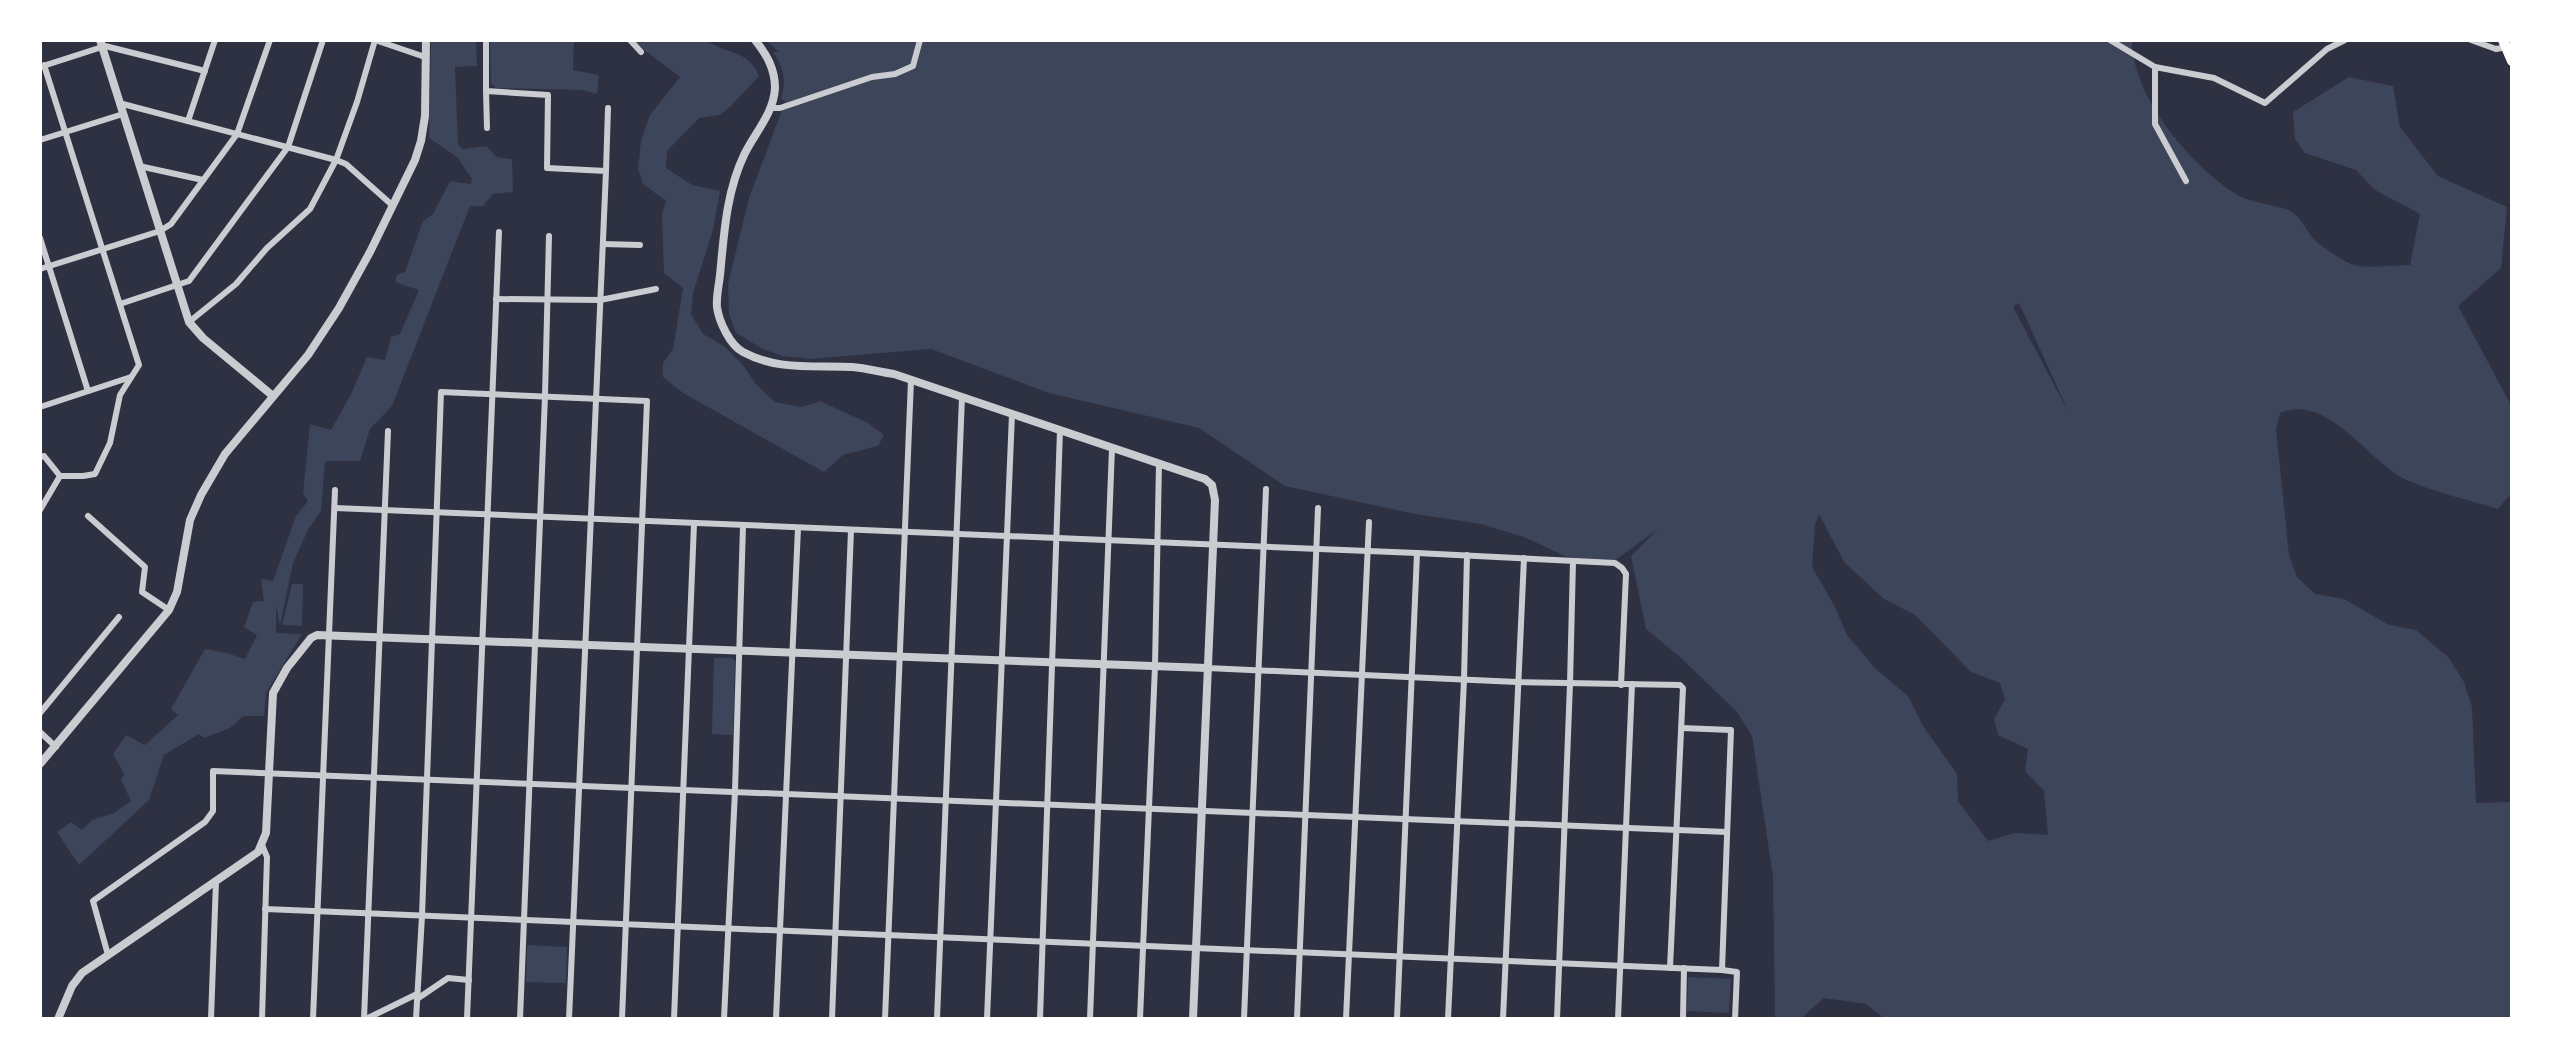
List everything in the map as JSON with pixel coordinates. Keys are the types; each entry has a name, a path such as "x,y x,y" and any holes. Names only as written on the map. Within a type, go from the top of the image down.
{"highway":[{"path":"2507,45 2512,61"}],"street":[{"path":"188,121 215,40"},
{"path":"40,269 160,231 171,224 237,134 270,40"},
{"path":"120,304 189,281 288,147 323,40"},
{"path":"189,322 236,284 267,248 310,209 336,160 358,102 375,40 425,57"},
{"path":"40,764 169,610 177,592 190,520 201,495 225,454 308,355 339,309 370,252 418,153 425,116 426,40"},
{"path":"486,40 487,128"},
{"path":"630,40 641,52"},
{"path":"755,40 766,53 774,71 775,91 771,108 744,156 733,187 725,223 717,307 724,329 739,351 764,362 789,367 854,367 894,374 1205,479 1212,485 1215,500 1193,1019"},
{"path":"771,108 780,108 914,66 920,40"},
{"path":"2110,40 2155,67 2214,78 2265,103 2327,49 2345,40"},
{"path":"2472,40 2496,50 2507,45"},
{"path":"60,476 95,474 110,443 120,395 139,365 66,132 42,66 101,44 205,71"},
{"path":"101,44 189,322 202,338 272,396"},
{"path":"2155,67 2155,124 2186,181"},
{"path":"486,91 548,95 547,168 606,172"},
{"path":"119,103 336,160 346,164 392,205"},
{"path":"569,1019 608,108"},
{"path":"40,140 123,114"},
{"path":"139,166 203,180"},
{"path":"467,1019 499,232"},
{"path":"520,1019 549,236"},
{"path":"40,238 88,391"},
{"path":"603,243 640,245"},
{"path":"496,299 600,300 656,289"},
{"path":"40,407 131,377"},
{"path":"885,1019 911,380"},
{"path":"416,1019 441,392 647,401 622,1019"},
{"path":"937,1019 962,397"},
{"path":"987,1019 1012,414"},
{"path":"1040,1019 1060,430"},
{"path":"387,431 365,1019 417,997 448,978 469,980"},
{"path":"1090,1019 1112,448"},
{"path":"40,457 44,456 60,476"},
{"path":"1140,1019 1159,464"},
{"path":"40,510 60,476"},
{"path":"1244,1019 1266,547 1266,489"},
{"path":"313,1019 335,490"},
{"path":"1297,1019 1318,508"},
{"path":"335,509 1615,563 1626,574 1621,685"},
{"path":"88,516 145,567 142,592 169,610"},
{"path":"1346,1019 1369,522"},
{"path":"674,1019 694,524"},
{"path":"724,1019 735,791 743,526"},
{"path":"776,1019 799,528"},
{"path":"832,1019 851,530"},
{"path":"1397,1019 1417,553"},
{"path":"1448,1019 1464,680 1467,555"},
{"path":"1503,1019 1524,558"},
{"path":"1558,1019 1573,561"},
{"path":"40,713 119,617"},
{"path":"58,1019 72,986 82,973 258,852 266,833 271,702 276,684 311,638 317,635 1570,684 1680,685 1683,688 1682,728 1670,968"},
{"path":"1618,1019 1632,684"},
{"path":"1682,728 1731,730 1722,970"},
{"path":"40,732 56,747"},
{"path":"108,955 93,901 205,822 212,811 213,771 1727,832"},
{"path":"262,845 267,857 262,1019"},
{"path":"212,1019 216,881"},
{"path":"265,909 1737,971 1735,1019"},
{"path":"1683,1019 1684,968"}],"shaded area":[{"path":"431,40 476,40 477,66 455,67 458,144 463,149 487,146 496,157 512,159 513,192 493,194 483,206 470,206 392,406 370,429 360,461 325,461 321,511 308,530 293,563 280,625 276,606 276,633 302,634 266,693 264,716 243,716 230,728 204,738 199,734 164,755 149,800 79,865 57,832 71,822 82,830 92,820 114,813 131,801 121,780 124,774 113,754 126,735 145,745 178,715 171,709 205,649 245,659 257,635 244,627 253,602 264,601 261,579 273,581 296,516 308,501 303,493 310,424 331,430 367,357 385,360 391,337 400,334 419,290 395,282 397,275 405,272 423,221 433,214 450,181 471,184 472,179 457,157 429,138"},
{"path":"490,40 574,40 573,70 599,75 597,94 583,90 496,88 491,83"},
{"path":"631,40 706,40 749,61 759,76 730,107 720,115 699,118 667,151 666,168 692,185 720,191 713,230 693,293 691,314 703,334 724,346 775,402 802,407 820,401 868,423 884,435 878,446 843,455 824,472 683,393 663,377 663,363 673,349 683,288 664,273 662,214 666,201 643,184 638,169 641,141 650,115 680,77"},
{"path":"765,40 2132,40 2142,84 2153,106 2200,166 2242,197 2292,212 2316,241 2342,259 2351,264 2371,267 2410,265 2420,214 2375,190 2356,170 2305,153 2295,139 2293,112 2349,77 2393,86 2400,127 2438,176 2507,207 2501,268 2458,306 2512,407 2512,492 2498,509 2431,489 2394,472 2348,433 2315,412 2298,409 2280,413 2276,429 2289,555 2297,577 2315,594 2344,599 2389,625 2416,630 2449,658 2464,682 2472,707 2476,803 2512,802 2512,1019 1885,1019 1866,1004 1824,998 1800,1019 1775,1019 1773,877 1752,736 1737,712 1681,658 1646,629 1631,556 1658,529 1613,562 1587,563 1524,537 1481,524 1415,514 1285,486 1199,428 1049,393 931,349 810,359 782,356 761,348 736,333 729,314 728,284 749,198 785,102 781,98 783,74 773,52 779,52","holes":["2019,303 2069,413 2013,307","1819,514 1844,562 1884,599 1915,615 1971,672 2000,683 2005,699 1994,719 1998,735 2028,749 2025,771 2044,791 2048,835 2014,833 1988,841 1958,801 1957,774 1923,726 1908,696 1876,669 1847,635 1834,605 1812,567 1815,525"]},
{"path":"292,584 303,584 302,626 282,625"},
{"path":"714,658 732,658 735,661 733,735 712,734"},
{"path":"527,945 567,947 566,983 526,982"},
{"path":"1688,977 1731,979 1729,1013 1687,1011"}]}
